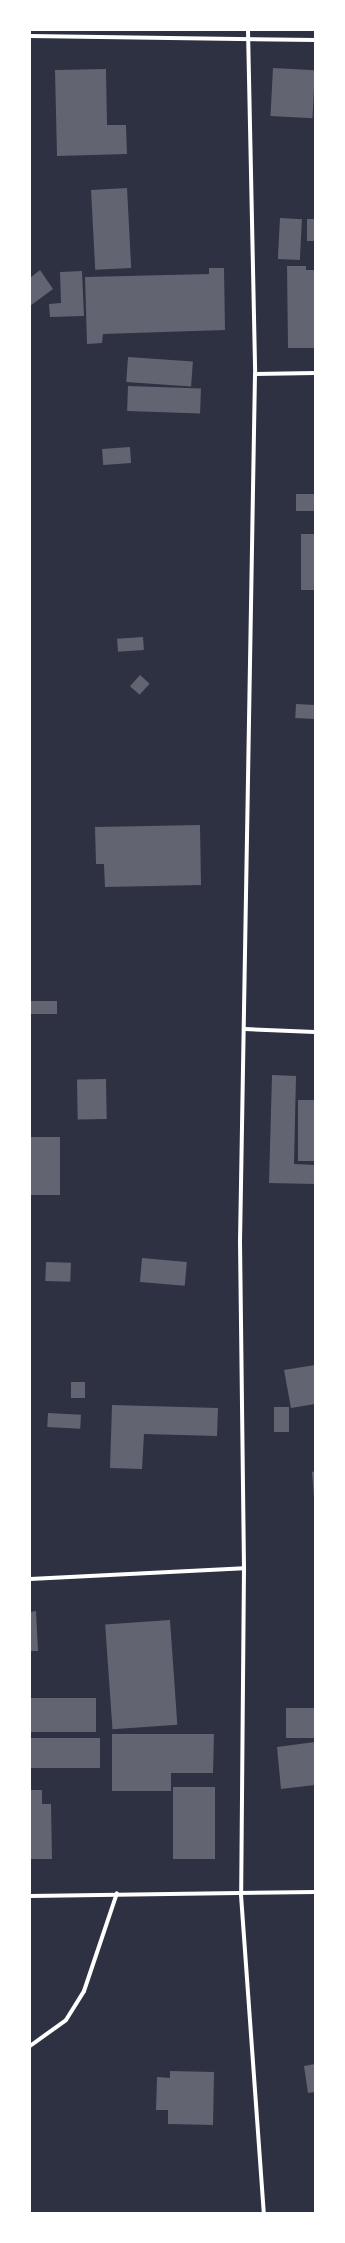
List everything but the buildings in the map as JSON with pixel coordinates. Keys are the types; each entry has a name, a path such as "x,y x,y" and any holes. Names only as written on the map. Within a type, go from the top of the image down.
{"street":[{"path":"248,30 255,374 245,1029 240,1241 244,1568 241,1895 264,2213"},
{"path":"30,36 149,39 247,37 315,40"},
{"path":"255,374 315,373"},
{"path":"245,1029 315,1032"},
{"path":"30,1579 244,1568"},
{"path":"30,1896 118,1893 241,1895 315,1892"},
{"path":"30,2046 66,2020 84,1991 118,1893"}]}
